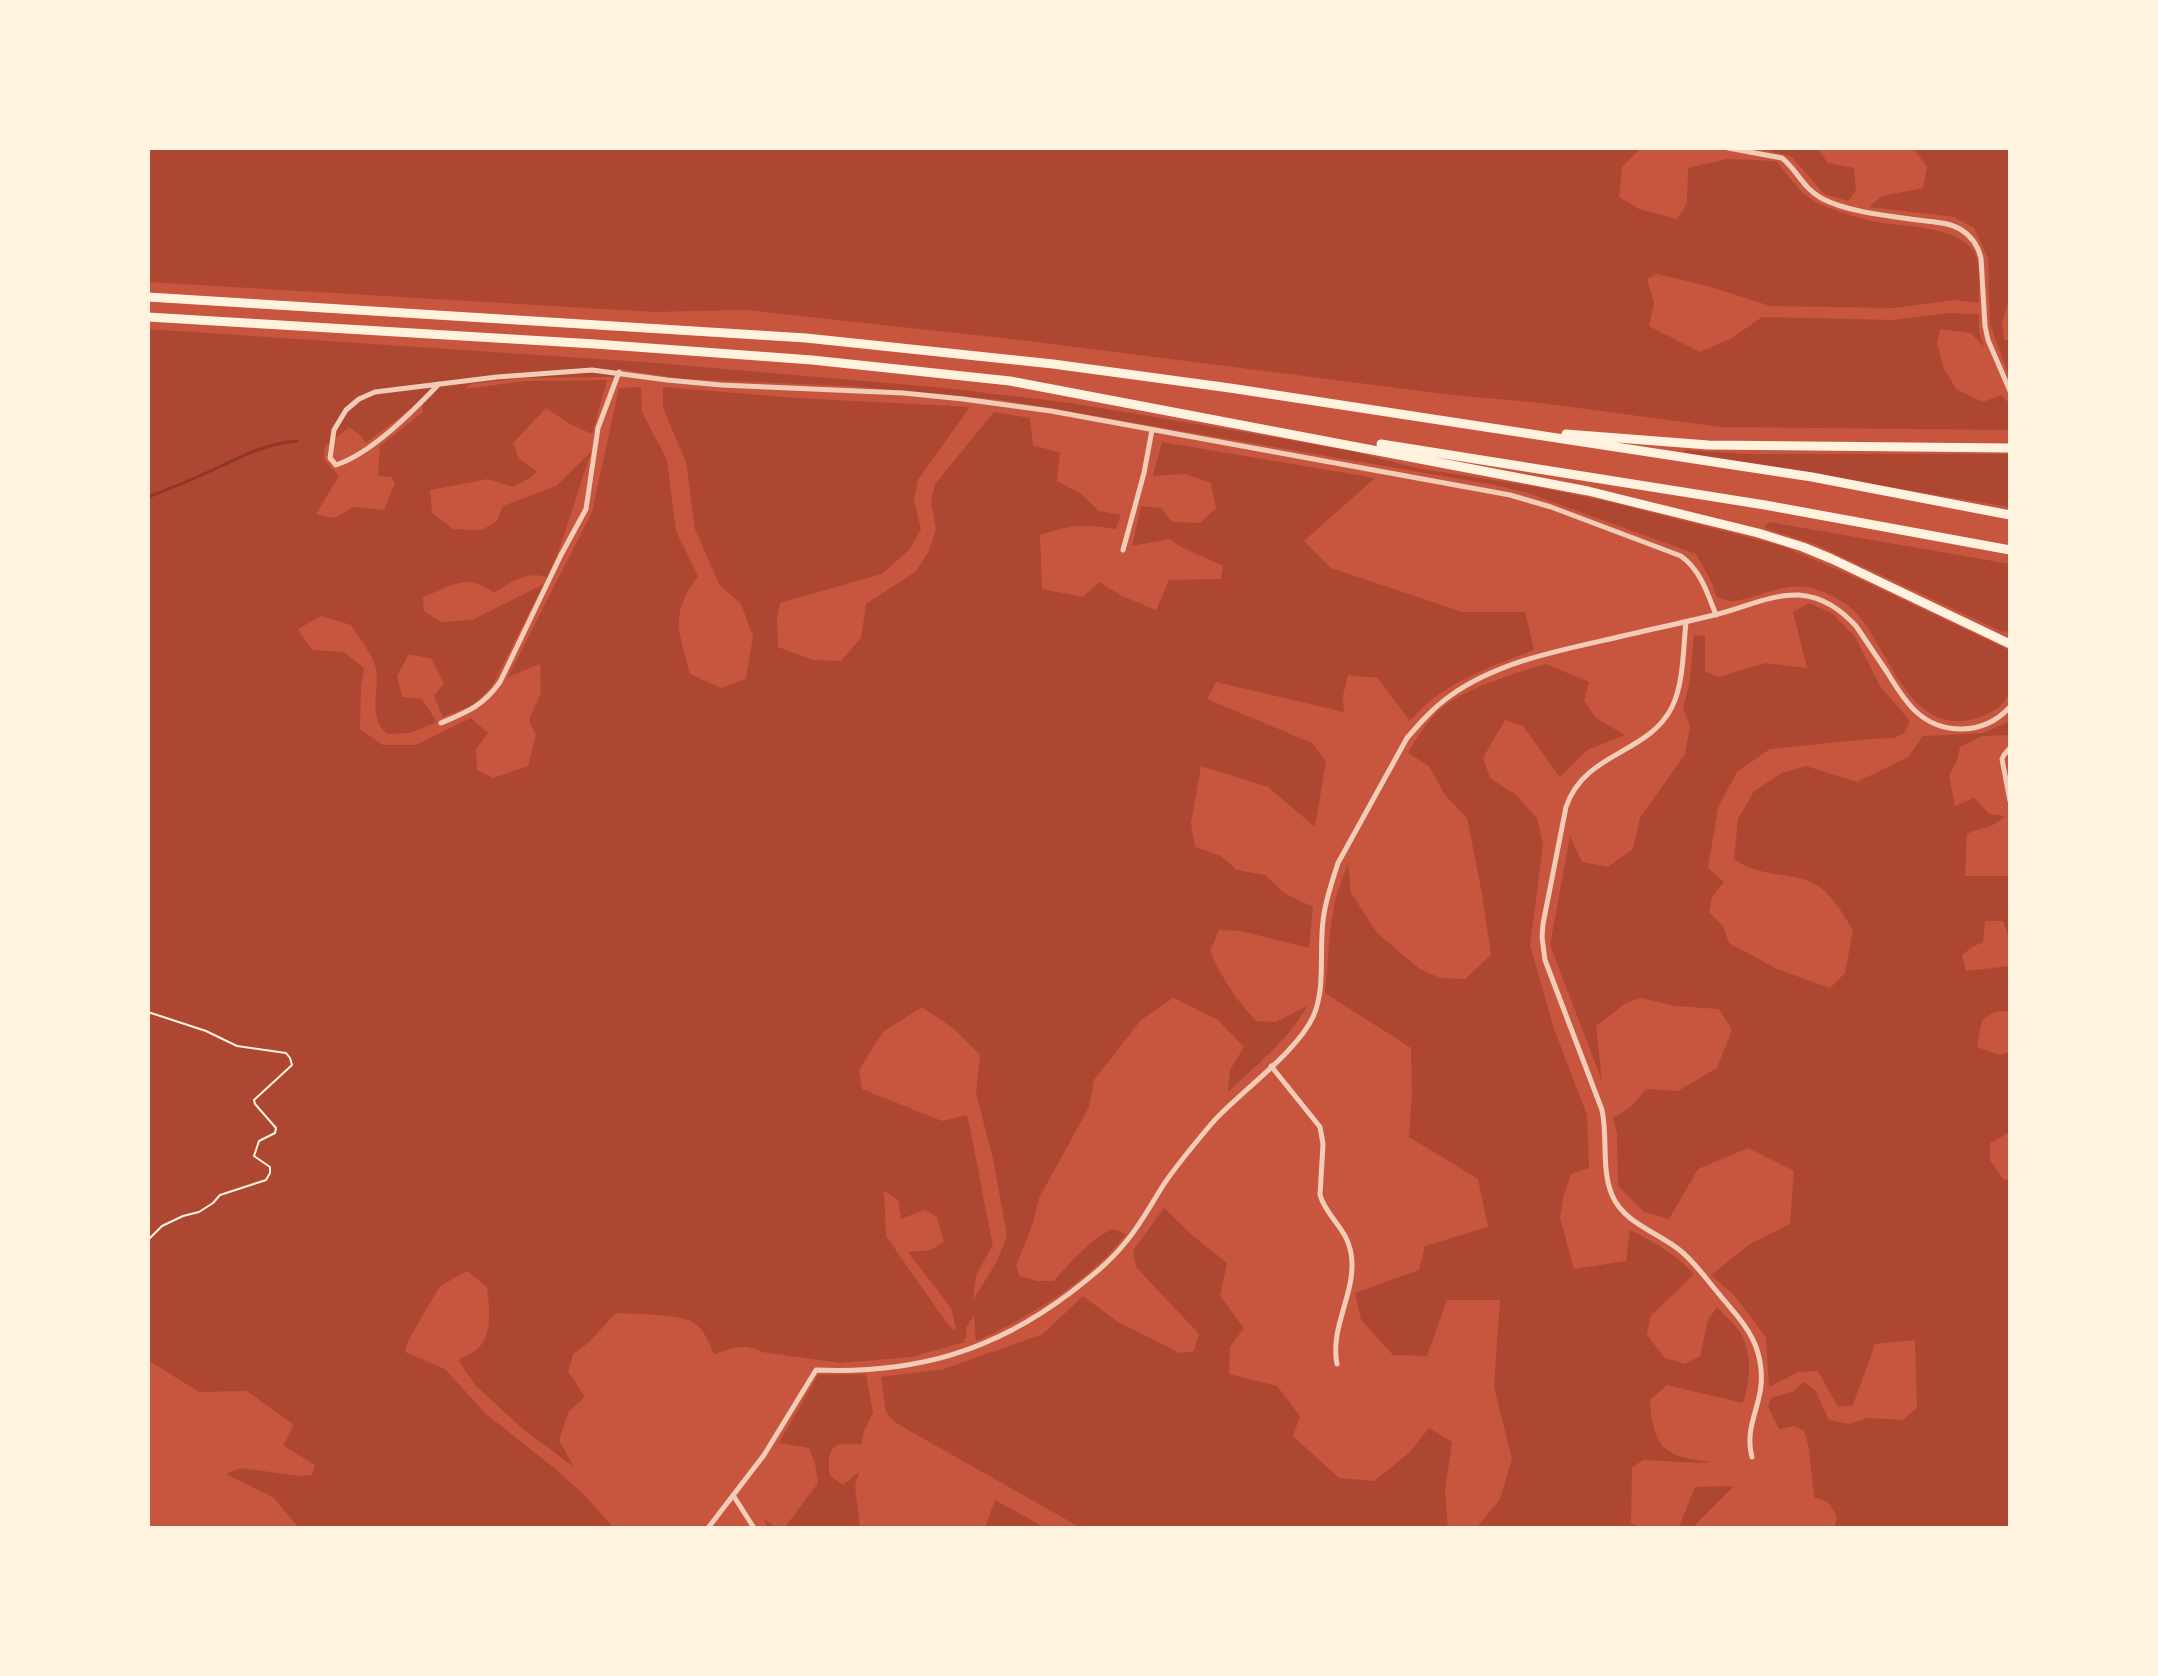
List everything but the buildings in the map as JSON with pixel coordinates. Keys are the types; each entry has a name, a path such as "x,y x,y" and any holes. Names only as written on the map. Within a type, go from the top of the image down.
{"highway":[{"path":"148,297 806,338 1053,364 1812,477 2010,515"},
{"path":"148,317 812,360 1010,381 1588,491 1758,533 1832,559 2010,644"},
{"path":"1230,388 1360,403 1555,432 1657,442 2010,448"},
{"path":"1188,414 1750,503 2010,550"}],"street":[{"path":"1728,148 1782,158 1812,192 1831,202 1876,214 1948,224 1967,233 1981,258 1988,340 2010,391"},
{"path":"439,384 419,405 358,454 336,465 332,462 334,430 346,410 359,399 375,392 439,384 540,373 592,370 710,384 903,393 963,399 1051,411 1479,488 1541,504 1681,556 1702,578 1716,615"},
{"path":"441,723 473,710 486,700 500,682 586,509 598,428 619,372"},
{"path":"1123,550 1152,430"},
{"path":"708,1528 764,1455 816,1370 904,1366 959,1353 1017,1329 1077,1287 1119,1250 1182,1159 1232,1102 1305,1029 1316,1008 1323,921 1338,863 1398,752 1421,721 1466,685 1517,664 1571,648 1786,596 1823,600 1845,614 1904,700 1929,722 1950,728 1971,728 1994,720 2010,707"},
{"path":"1686,622 1678,690 1666,717 1652,732 1591,770 1570,796 1543,924 1542,946 1602,1110 1607,1175 1613,1197 1628,1218 1690,1259 1744,1325 1758,1352 1762,1376 1748,1436 1752,1457"},
{"path":"2010,748 2002,759 2010,801"},
{"path":"1271,1066 1320,1127 1323,1144 1320,1195 1351,1249 1351,1276 1336,1340 1337,1364"},
{"path":"733,1495 754,1528"}],"path":[{"path":"148,1012 206,1031 237,1046 286,1053 292,1065 254,1100 276,1128 275,1133 259,1141 254,1156 270,1167 266,1180 220,1195 199,1212 162,1226 148,1240"}],"shaded area":[{"path":"148,148 1641,148 1622,167 1619,197 1639,209 1677,219 1687,203 1688,168 1727,159 1776,161 1802,191 1820,204 1873,221 1939,231 1963,241 1972,249 1977,260 1979,303 1955,300 1894,308 1770,306 1657,274 1647,279 1654,303 1649,326 1700,352 1732,338 1762,317 1893,320 1949,313 1979,314 1979,331 1984,347 1971,333 1940,329 1937,343 1944,369 1957,390 1983,402 2001,395 2010,404 2010,430 1721,427 1021,340 745,310 654,312 148,282"},
{"path":"1755,148 1817,148 1828,163 1854,168 1856,190 1848,201 1824,194 1791,156"},
{"path":"1913,148 2010,148 2010,296 2002,322 2004,340 2010,340 2010,379 1990,324 1988,258 1974,228 1954,217 1869,207 1882,196 1923,188 1927,167"},
{"path":"148,329 644,362 945,388 1071,403 1220,428 1351,451 1416,468 1614,503 1782,546 1861,580 2010,652 2010,692 2005,701 1978,718 1955,721 1936,716 1919,705 1905,689 1859,616 1834,597 1807,587 1797,587 1734,601 1717,597 1696,554 1528,493 1495,485 1002,400 848,386 682,379 618,369 616,377 524,378 470,384 465,389 525,381 607,380 592,434 546,408 513,443 519,459 537,471 530,478 513,487 488,479 430,490 432,513 453,529 482,530 497,521 503,506 556,486 591,452 547,577 525,577 494,593 476,583 459,583 423,597 424,611 441,622 472,620 544,584 491,688 473,705 443,717 434,696 444,684 432,659 409,654 397,676 402,697 422,699 437,722 410,733 387,734 377,719 375,663 351,625 321,616 298,629 312,650 344,652 364,668 360,729 383,745 416,745 471,718 488,733 476,749 477,770 493,778 528,766 536,735 529,720 541,693 540,664 508,677 592,512 619,388 641,387 642,412 667,460 676,531 698,576 683,602 679,624 690,674 721,688 746,679 753,636 741,604 719,584 695,529 686,462 663,408 663,387 970,407 918,480 914,501 921,529 910,549 882,574 780,603 778,647 813,660 841,661 861,638 866,604 915,572 929,551 936,529 931,501 935,484 994,412 1030,418 1033,445 1060,453 1057,481 1080,493 1099,511 1121,515 1116,529 1077,526 1040,535 1042,589 1083,597 1099,582 1122,596 1156,610 1169,580 1221,579 1223,566 1170,539 1132,546 1141,506 1161,508 1172,522 1200,523 1216,508 1211,483 1185,474 1153,476 1162,442 1375,478 1304,541 1331,568 1462,612 1525,612 1534,650 1451,686 1410,721 1378,678 1348,675 1343,696 1344,712 1216,682 1207,699 1312,743 1326,761 1315,827 1268,787 1201,766 1191,823 1195,847 1221,856 1237,870 1265,875 1284,893 1313,907 1309,948 1241,931 1219,930 1210,951 1230,988 1256,1021 1276,1022 1307,1006 1281,1041 1228,1092 1230,1070 1244,1047 1218,1020 1173,998 1141,1020 1094,1080 1089,1107 1039,1198 1016,1266 1020,1276 1037,1281 1054,1281 1096,1239 1112,1229 1126,1234 1096,1266 1037,1310 976,1341 974,1315 966,1328 965,1342 911,1357 841,1363 744,1347 714,1354 704,1333 686,1319 616,1313 573,1354 568,1371 585,1397 569,1411 559,1440 574,1467 523,1429 476,1386 458,1360 476,1350 486,1337 489,1321 487,1287 467,1271 440,1286 408,1341 405,1352 445,1369 486,1414 558,1471 614,1528 299,1528 273,1497 226,1474 241,1468 312,1475 315,1465 283,1445 294,1425 247,1391 199,1392 148,1360","holes":["422,400 423,412 380,446 378,476 391,477 395,483 384,510 354,507 334,518 316,514 339,476 324,460 325,446 349,427 366,443","922,1007 953,1028 980,1055 976,1093 993,1159 1007,1236 996,1263 973,1300 976,1276 993,1244 967,1115 942,1121 862,1089 859,1070 883,1032","884,1191 898,1200 901,1219 924,1210 937,1217 944,1242 931,1250 908,1252 951,1308 954,1331 886,1236"]},
{"path":"1684,450 1747,454 2010,454 2010,507 1684,454"},
{"path":"1769,522 2010,564 2010,631 2003,632 1817,545 1764,528"},
{"path":"1809,603 1832,613 1855,637 1880,686 1910,721 1904,733 1894,738 1770,749 1737,772 1718,807 1708,868 1724,882 1712,897 1709,912 1723,926 1729,943 1777,969 1830,988 1845,973 1853,930 1834,901 1814,883 1760,871 1734,859 1738,819 1754,791 1782,773 1806,766 1857,782 1908,757 1923,736 1983,733 2010,721 2010,735 1982,736 1960,747 1949,775 1955,806 1974,798 1989,814 2005,816 1991,826 1967,834 1965,876 2010,876 2010,950 2003,921 1985,921 1983,942 1962,955 1966,971 2010,966 2010,1011 1995,1012 1982,1020 1977,1047 1999,1055 2010,1052 2010,1132 1990,1143 1990,1160 2004,1180 2010,1179 2010,1528 1834,1528 1837,1517 1829,1503 1814,1497 1804,1431 1793,1426 1779,1429 1768,1407 1771,1398 1794,1391 1804,1382 1815,1390 1829,1420 1850,1424 1867,1418 1903,1420 1917,1408 1915,1340 1875,1344 1853,1405 1838,1407 1818,1371 1799,1372 1769,1387 1766,1338 1736,1297 1711,1275 1750,1244 1790,1224 1794,1171 1748,1148 1698,1169 1669,1219 1644,1212 1618,1186 1617,1134 1613,1118 1632,1106 1646,1089 1678,1091 1717,1068 1732,1030 1719,1009 1675,1006 1641,998 1626,1003 1596,1026 1602,1081 1550,945 1570,836 1582,862 1608,867 1633,849 1640,818 1685,754 1690,726 1683,708 1689,685 1694,635 1705,636 1705,671 1719,677 1765,663 1807,668 1793,612"},
{"path":"1546,664 1589,682 1584,701 1596,718 1625,735 1587,750 1560,777 1523,726 1505,720 1483,758 1490,778 1516,795 1537,818 1543,845 1530,945 1554,1029 1587,1115 1589,1168 1571,1174 1560,1218 1574,1269 1626,1261 1630,1230 1672,1254 1694,1274 1650,1317 1647,1335 1665,1358 1685,1364 1700,1356 1708,1320 1717,1307 1740,1332 1749,1359 1743,1403 1667,1385 1650,1400 1654,1429 1664,1447 1682,1457 1711,1462 1643,1460 1632,1468 1631,1523 1641,1528 1467,1528 1478,1526 1500,1499 1512,1459 1494,1387 1500,1300 1447,1300 1427,1356 1393,1355 1361,1320 1355,1293 1419,1270 1425,1246 1488,1227 1478,1179 1409,1137 1411,1048 1325,993 1335,900 1348,863 1351,893 1378,934 1420,969 1440,978 1465,979 1491,955 1467,818 1445,795 1429,766 1408,753 1427,724 1452,701 1491,682"},
{"path":"1164,1208 1227,1263 1220,1296 1244,1328 1230,1347 1229,1374 1277,1386 1300,1416 1293,1436 1339,1478 1374,1481 1409,1453 1429,1428 1452,1442 1445,1491 1448,1528 1081,1528 896,1423 886,1412 881,1377 944,1369 1043,1334 1083,1296 1118,1322 1180,1353 1194,1351 1199,1334 1136,1267 1133,1251"},
{"path":"866,1374 873,1413 861,1445 838,1445 830,1453 829,1459 830,1476 843,1485 859,1472 855,1486 860,1528 768,1528 763,1518 774,1526 786,1526 818,1483 809,1448 779,1443 818,1375"},
{"path":"1734,1486 1692,1528 1663,1528 1679,1527 1695,1487"},
{"path":"995,1500 1046,1528 985,1528"}],"waterway":[{"path":"148,497 257,450 297,441"}]}
